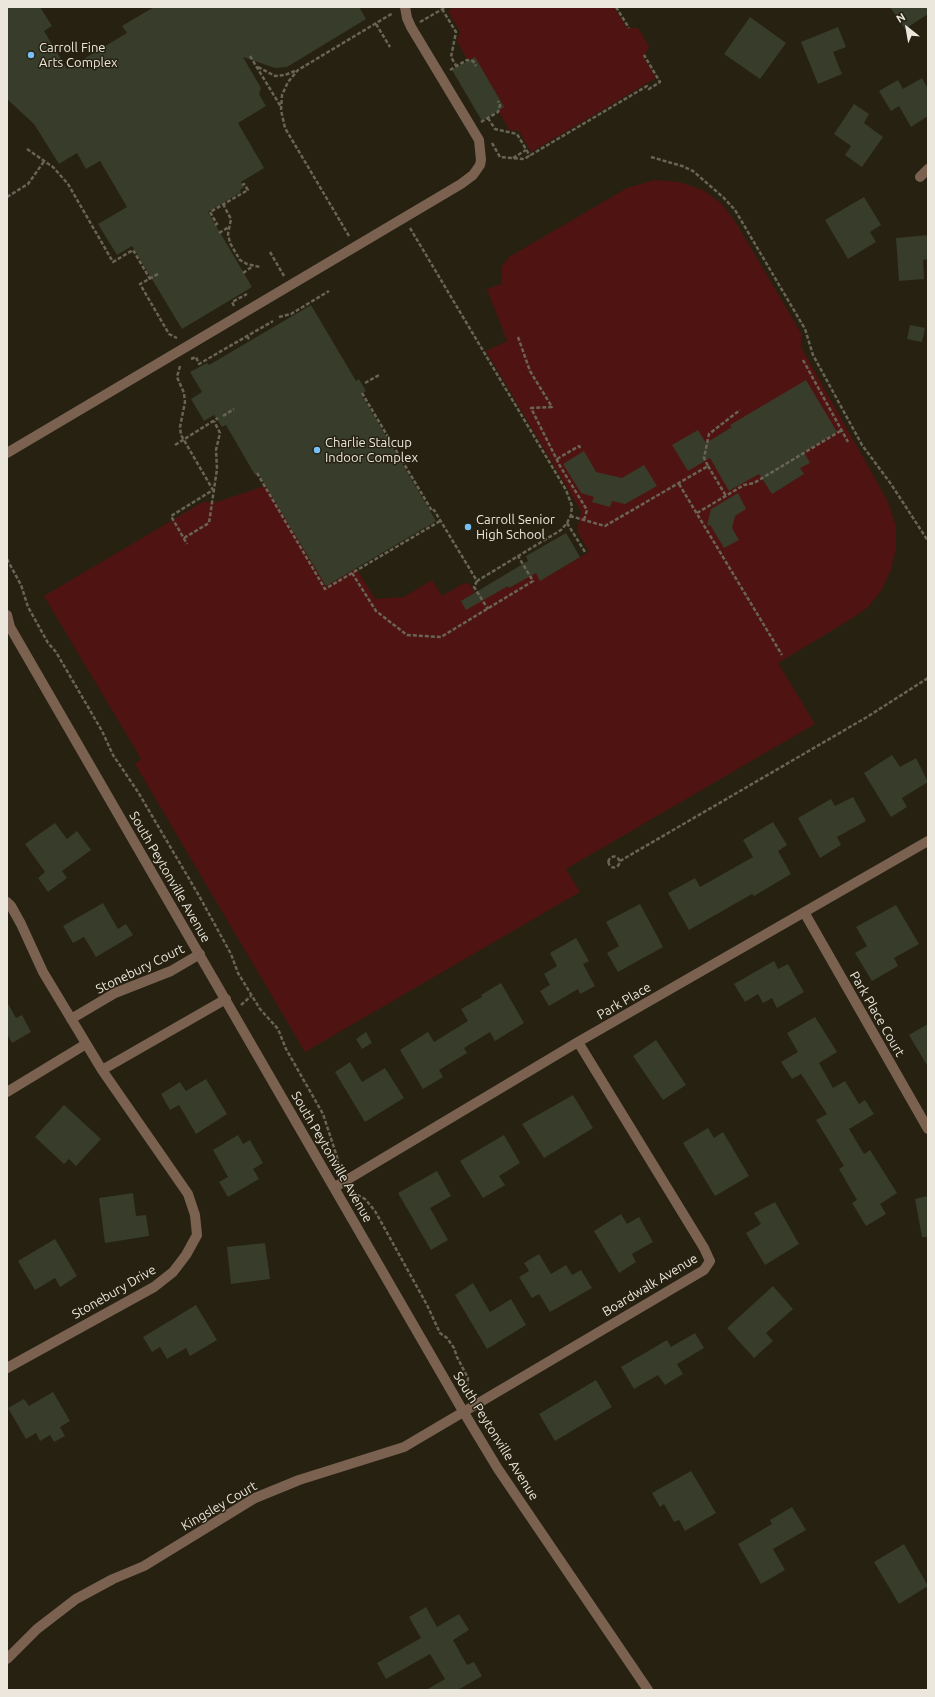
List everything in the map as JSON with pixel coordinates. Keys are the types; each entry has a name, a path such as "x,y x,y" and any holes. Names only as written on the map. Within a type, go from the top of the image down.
{"street":[{"path":"7,453 463,183 473,175 480,165 481,146 476,133 416,25 407,18 400,7"},
{"path":"920,177 928,169"},
{"name":"South Peytonville Avenue","path":"7,615 9,625 463,1411 498,1469 648,1690"},
{"name":"Park Place","path":"335,1187 578,1042 928,841"},
{"name":"Stonebury Drive","path":"7,902 12,906 43,972 102,1070 188,1194 196,1215 197,1235 186,1255 172,1272 154,1286 7,1368"},
{"name":"Park Place Court","path":"804,912 928,1129"},
{"name":"Stonebury Court","path":"71,1019 115,993 170,971 200,954"},
{"path":"102,1070 226,999"},
{"name":"Boardwalk Avenue","path":"463,1411 704,1270 710,1261 704,1248 578,1042"},
{"path":"7,1092 86,1044"},
{"name":"Kingsley Court","path":"7,1659 37,1629 76,1599 113,1579 144,1566 255,1498 299,1480 404,1447 463,1411"}],"path":[{"path":"255,64 263,71 275,76 285,75 298,70 393,14 400,7"},
{"path":"416,25 446,7"},
{"path":"616,7 629,28"},
{"path":"442,9 456,32 451,57 457,67"},
{"path":"376,24 390,47"},
{"path":"416,25 424,28"},
{"path":"488,136 500,157 524,160 647,86 649,89 660,82 644,55"},
{"path":"250,56 281,107"},
{"path":"449,71 467,60 472,61 476,66"},
{"path":"446,65 453,77"},
{"path":"298,70 284,88 281,107 283,123 288,134 355,246"},
{"path":"476,116 480,123 498,112 500,105 498,101"},
{"path":"488,118 495,129 517,134 530,156"},
{"path":"27,149 45,160 68,184 113,262 132,250 150,279"},
{"path":"513,158 526,150"},
{"path":"651,157 682,166 692,171 724,198 735,210 805,329 813,355 860,441 891,484 928,541"},
{"path":"7,197 28,184 45,160"},
{"path":"215,225 217,224 210,212 248,190 244,184 242,185"},
{"path":"223,204 231,219 229,227 229,240 238,257 247,264 260,267"},
{"path":"219,233 229,227"},
{"path":"410,227 566,490 572,506 567,523 561,530 476,581 474,587 488,609"},
{"path":"270,252 285,277"},
{"path":"243,272 254,266"},
{"path":"158,274 140,284 169,334 174,338 182,337"},
{"path":"279,317 291,314 329,291"},
{"path":"234,306 232,302 247,294"},
{"path":"244,301 249,298"},
{"path":"228,310 239,304"},
{"path":"188,361 196,358 200,364 273,321"},
{"path":"247,336 250,341"},
{"path":"518,337 530,371 552,407 531,408 557,459 586,510 584,520"},
{"path":"803,360 848,442"},
{"path":"182,364 177,373 185,397 180,430 183,440 213,490"},
{"path":"365,383 379,375"},
{"path":"362,393 432,511 434,510 476,581"},
{"path":"223,416 234,409"},
{"path":"726,496 704,458 709,434 740,410"},
{"path":"175,446 218,418"},
{"path":"184,538 209,523 217,466 216,450 220,432 214,421"},
{"path":"697,513 744,485 754,483 842,430"},
{"path":"557,459 579,446 581,449"},
{"path":"570,516 605,526 680,484 708,466"},
{"path":"257,473 325,589 440,521"},
{"path":"680,484 782,654"},
{"path":"187,544 171,516 213,490"},
{"path":"567,523 585,552"},
{"path":"352,573 376,611 407,635 441,637 533,582 518,556"},
{"path":"7,559 21,585 28,607 48,643 56,652 102,731 113,755 138,792 198,894 231,954 238,973 260,1009 278,1029 286,1049 323,1114 338,1160 337,1167 352,1192 365,1199 385,1227 440,1333 447,1338 454,1348 456,1357 468,1378 466,1392 474,1404"},
{"path":"620,861 614,856 609,862 611,866 618,866 620,861 676,830 691,818 704,813 867,717 928,678"}],"shaded area":[{"path":"455,7 614,7 627,28 638,28 649,46 644,57 656,78 531,152 519,131 509,130 499,112 502,103 477,61 467,59 457,41 460,32 448,11"},
{"path":"655,180 679,182 703,190 721,203 735,221 801,333 801,347 887,500 896,526 896,549 891,570 881,591 867,608 778,663 815,724 566,869 580,892 305,1052 135,764 141,759 44,596 203,502 217,502 265,486 326,586 356,568 375,599 404,597 432,580 442,596 464,583 470,584 476,595 508,586 509,588 523,580 533,568 541,580 589,552 577,531 581,511 486,351 507,341 487,289 502,284 502,266 509,257 627,188"}],"building":[{"path":"7,7 40,7 52,26 44,31 67,69 127,33 122,26 154,7 359,7 366,19 287,67 275,68 243,57 261,88 259,94 266,106 238,123 264,168 241,182 244,187 240,190 241,192 208,212 252,287 182,329 132,246 117,255 98,224 127,207 100,161 86,169 77,153 59,164 34,124 7,99"},
{"path":"890,7 928,7 928,14 905,29"},
{"path":"750,17 786,43 760,79 724,54"},
{"path":"838,27 846,47 833,52 842,74 818,84 801,42"},
{"path":"475,57 504,107 482,121 452,70"},
{"path":"922,78 928,89 928,116 911,127 899,106 891,111 879,91 898,80 903,89"},
{"path":"854,104 869,114 864,123 883,137 862,167 845,155 851,146 834,134"},
{"path":"864,197 881,225 870,232 876,242 848,259 825,220"},
{"path":"928,235 928,259 923,260 924,279 899,281 896,238"},
{"name":"Charlie Stalcup Indoor Complex","path":"311,305 356,381 359,379 366,391 361,394 436,521 326,586 258,473 255,475 226,425 222,427 214,415 204,421 191,399 202,392 190,372 207,363 209,365"},
{"path":"910,325 925,328 922,342 907,339"},
{"path":"806,380 837,432 804,452 810,463 800,468 804,474 772,494 759,474 729,491 710,458 688,471 672,445 698,430 706,443 732,427 730,425"},
{"path":"584,451 596,472 622,478 644,465 657,486 625,504 612,501 610,507 592,502 594,497 581,493 563,464"},
{"path":"738,493 746,509 735,516 732,528 739,540 724,548 711,526 707,525 711,509"},
{"path":"566,533 580,557 540,581 536,573 509,588 508,586 466,610 461,601 528,561 526,556"},
{"path":"892,755 900,767 916,758 928,782 902,798 907,807 891,817 864,773"},
{"path":"853,797 866,821 837,837 841,845 820,858 798,818 831,799 835,806"},
{"path":"773,822 787,845 778,851 791,874 754,896 752,894 689,930 668,893 695,878 700,887 753,857 743,840"},
{"path":"55,823 67,839 77,831 91,850 62,871 67,878 48,892 38,878 45,872 25,844"},
{"path":"103,903 118,929 126,924 133,935 96,957 84,937 73,943 63,926"},
{"path":"640,904 663,947 618,972 607,953 619,946 606,922"},
{"path":"896,905 919,944 894,958 898,966 872,981 855,953 867,946 856,927"},
{"path":"576,938 589,961 583,964 595,986 580,994 578,989 549,1006 540,991 550,985 544,974 557,966 550,953"},
{"path":"774,961 778,969 788,964 804,992 777,1008 772,998 763,1003 758,994 745,1002 734,984"},
{"path":"501,983 524,1023 495,1041 490,1032 464,1048 467,1053 439,1070 443,1077 423,1089 400,1050 428,1032 434,1042 468,1021 461,1009 482,997 481,995"},
{"path":"7,1002 16,1018 22,1015 31,1032 12,1043 7,1034"},
{"path":"815,1017 837,1052 819,1063 833,1088 845,1081 859,1104 865,1100 874,1114 849,1129 864,1154 870,1150 897,1193 880,1204 886,1214 866,1226 852,1203 857,1200 839,1169 844,1166 816,1120 827,1114 801,1074 792,1079 781,1062 798,1052 787,1033"},
{"path":"928,1024 928,1067 909,1035"},
{"path":"366,1032 372,1043 362,1049 356,1039"},
{"path":"656,1040 686,1085 663,1100 633,1056"},
{"path":"350,1062 362,1082 385,1068 404,1098 365,1122 335,1072"},
{"path":"206,1079 227,1114 196,1134 179,1105 170,1110 161,1094 180,1082 186,1091"},
{"path":"573,1095 593,1128 544,1158 522,1124"},
{"path":"64,1105 101,1139 76,1166 69,1159 64,1164 35,1137"},
{"path":"708,1128 714,1138 723,1132 749,1176 715,1196 683,1143"},
{"path":"238,1135 243,1144 250,1140 263,1163 253,1169 259,1179 228,1197 219,1182 228,1177 213,1150"},
{"path":"504,1135 520,1163 499,1176 505,1185 483,1198 460,1161"},
{"path":"437,1171 451,1196 430,1208 448,1240 431,1250 398,1193"},
{"path":"133,1193 136,1216 146,1215 149,1236 105,1243 99,1198"},
{"path":"928,1196 928,1237 922,1237 915,1199"},
{"path":"775,1202 799,1244 765,1265 746,1233 761,1224 754,1213"},
{"path":"621,1214 627,1224 639,1217 653,1242 632,1254 636,1262 619,1273 594,1231"},
{"path":"55,1239 77,1276 60,1287 55,1278 35,1290 18,1261"},
{"path":"265,1243 270,1279 231,1284 227,1247"},
{"path":"539,1254 551,1274 566,1265 572,1275 581,1270 592,1288 550,1312 539,1294 532,1298 519,1277 529,1271 524,1263"},
{"path":"473,1283 490,1312 511,1299 526,1325 487,1349 455,1295"},
{"path":"773,1286 793,1309 766,1333 773,1341 754,1358 727,1328"},
{"path":"196,1305 217,1340 190,1356 186,1348 167,1359 160,1347 152,1352 143,1337"},
{"path":"695,1333 704,1348 677,1364 683,1374 665,1385 658,1375 634,1389 621,1367 667,1340 671,1347"},
{"path":"596,1380 612,1407 555,1441 539,1414"},
{"path":"53,1392 70,1421 60,1427 65,1436 54,1442 50,1435 40,1441 36,1433 26,1439 8,1408 24,1399 29,1406"},
{"path":"691,1471 716,1513 685,1531 679,1520 674,1522 664,1504 660,1507 652,1493"},
{"path":"792,1507 806,1530 773,1549 785,1570 761,1584 738,1544 772,1524 770,1520"},
{"path":"904,1544 928,1586 899,1604 874,1562"},
{"path":"426,1607 437,1627 459,1614 469,1630 453,1640 467,1665 474,1662 482,1676 458,1690 426,1690 445,1679 430,1654 386,1679 377,1663 421,1638 409,1617"}],"place":[{"name":"Carroll Fine Arts Complex","path":"31,55"},
{"name":"Charlie Stalcup Indoor Complex","path":"317,450"},
{"name":"Carroll Senior High School","path":"468,527"}]}
